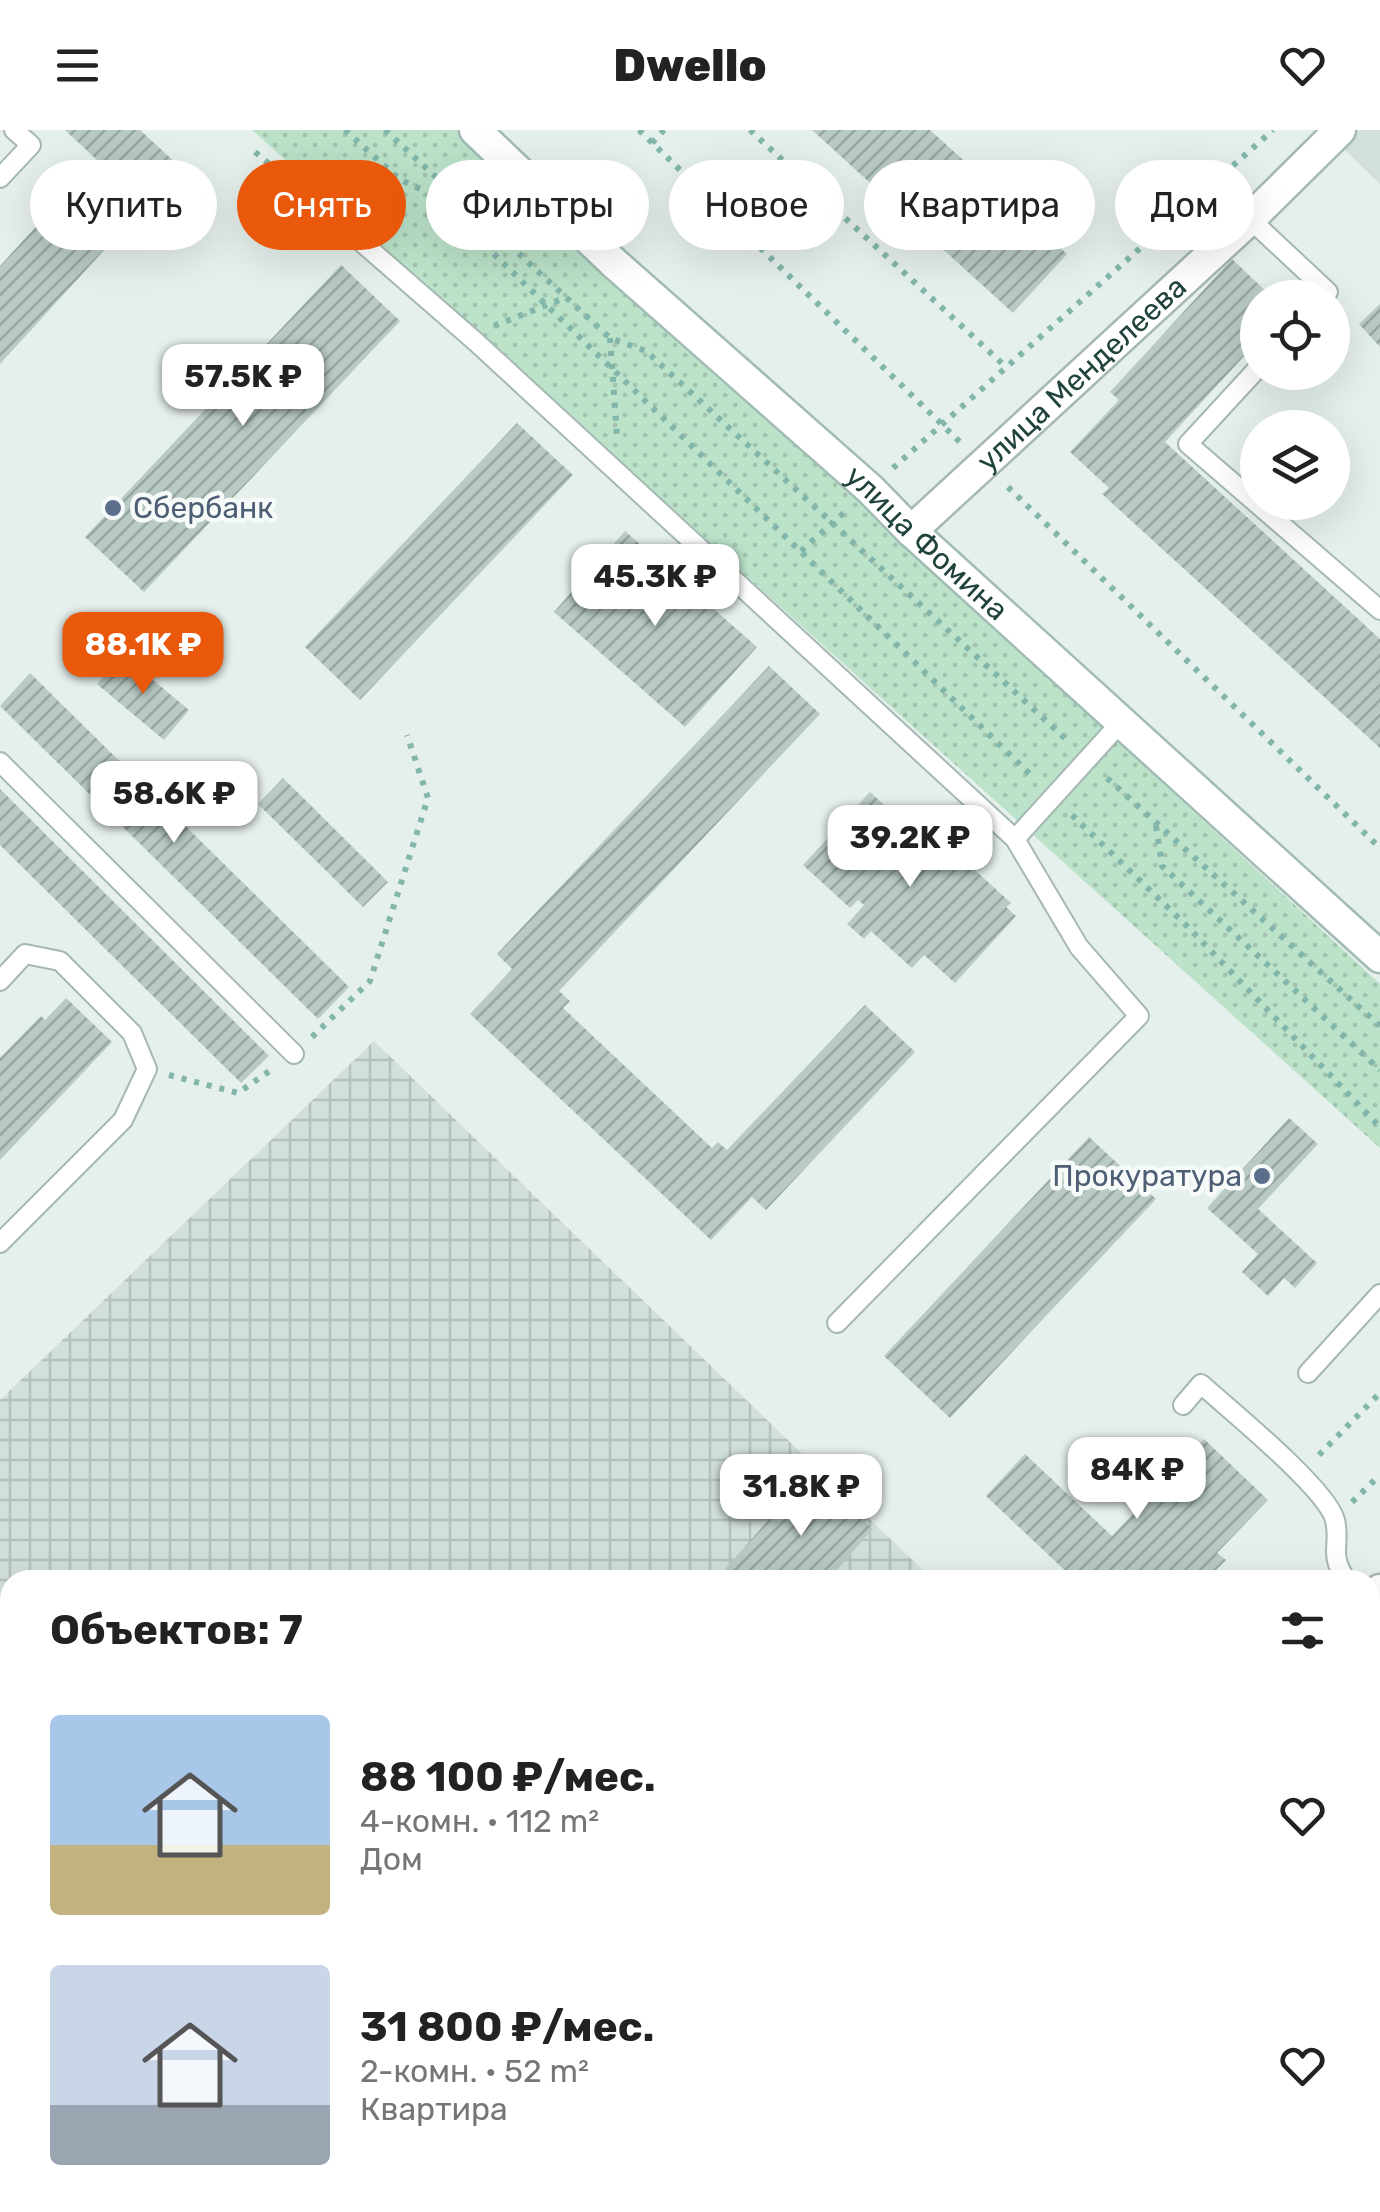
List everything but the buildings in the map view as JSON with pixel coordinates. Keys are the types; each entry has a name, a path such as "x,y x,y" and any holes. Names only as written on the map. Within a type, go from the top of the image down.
{"main road":[{"name":"улица Менделеева","path":"1254,216 1331,133"},
{"name":"улица Фомина","path":"481,136 614,263 870,489 911,531 1380,956"},
{"name":"улица Менделеева","path":"911,531 1217,250"}],"lane":[{"path":"0,178 31,145 14,130"},
{"path":"1254,224 1315,280"},
{"path":"371,250 476,342 1015,839 1080,946 1139,1016 838,1323"},
{"path":"1240,388 1188,444 1380,610"},
{"path":"1015,839 1123,720"},
{"path":"0,762 294,1054"},
{"path":"0,981 25,954 60,961 132,1032 147,1070 123,1120 0,1243"},
{"path":"1308,1372 1380,1294"},
{"path":"1183,1405 1201,1384 1300,1474 1335,1518 1335,1563 1340,1570"}],"path":[{"path":"346,130 399,178 426,191"},
{"path":"386,130 426,167"},
{"path":"652,142 664,130"},
{"path":"750,130 1006,367"},
{"path":"801,551 1273,130"},
{"path":"462,160 481,136"},
{"path":"255,152 265,160"},
{"path":"491,250 1187,926 1380,1127"},
{"path":"516,250 610,338 646,351 1380,1026"},
{"path":"476,342 494,326 567,297"},
{"path":"610,338 620,474"},
{"path":"147,1070 238,1093 294,1054 370,981 428,798 407,735"},
{"path":"1156,824 1162,866 1380,1070"},
{"path":"1300,1474 1380,1393"}],"shaded area":[{"path":"1360,130 1380,130 1380,184 1342,147"},
{"path":"374,1041 923,1570 0,1570 0,1400"}],"green space":[{"path":"252,130 457,130 489,160 426,160 426,250 587,250 1380,984 1380,1148 385,250 406,250 406,160 285,160"}],"place":[{"name":"Сбербанк","path":"113,508"},
{"name":"Прокуратура","path":"1262,1176"}]}
